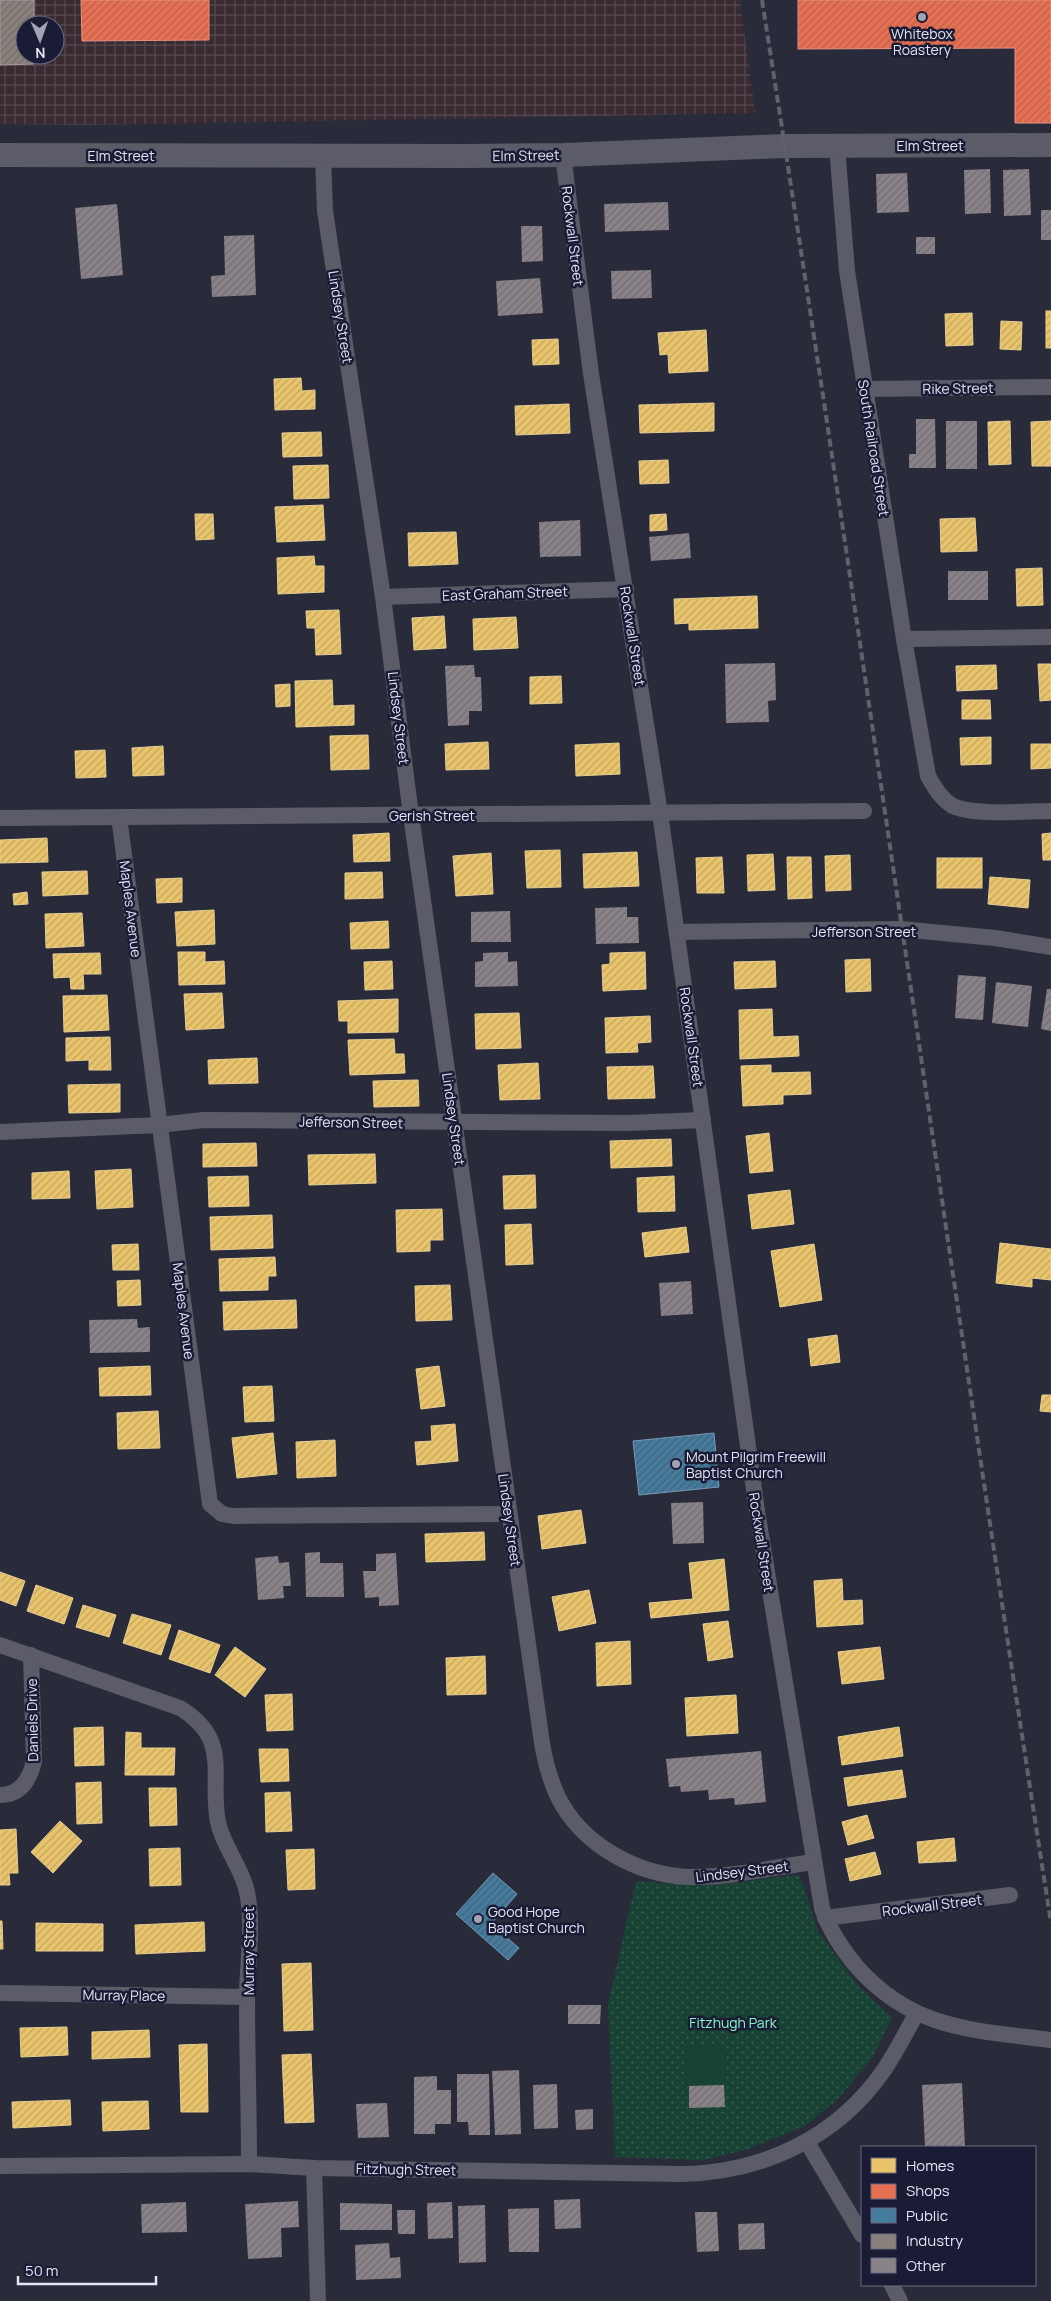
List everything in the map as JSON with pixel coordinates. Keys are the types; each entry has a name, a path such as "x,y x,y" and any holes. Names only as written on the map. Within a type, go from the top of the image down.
{"main road":[{"name":"Elm Street","path":"0,155 563,155 837,146 1051,145"}],"street":[{"name":"South Railroad Street","path":"837,146 846,271 904,639 928,776 937,793 954,806 984,812 1051,811"},
{"name":"Rockwall Street","path":"563,155 590,374 626,589 660,813 757,1511 814,1862 825,1918 842,1947 870,1981 891,1999 916,2014 961,2028 1051,2040"},
{"name":"Lindsey Street","path":"323,156 325,211 383,597 411,815 544,1756 558,1798 573,1820 594,1841 626,1862 676,1876 712,1876 814,1862"},
{"name":"Rike Street","path":"864,389 1051,387"},
{"name":"East Graham Street","path":"383,597 626,589"},
{"path":"904,639 1051,637"},
{"name":"Gerish Street","path":"0,818 864,811"},
{"name":"Maples Avenue","path":"119,817 210,1504 222,1514 232,1516 509,1514"},
{"name":"Jefferson Street","path":"677,932 901,929 995,938 1051,947"},
{"name":"Jefferson Street","path":"0,1132 159,1125 204,1120 628,1123 703,1120"},
{"name":"Murray Street","path":"0,1645 180,1708 195,1717 207,1730 214,1750 218,1824 247,1892 249,1911 247,1997 249,2164"},
{"name":"Daniels Drive","path":"0,1795 9,1795 22,1787 32,1774 31,1655"},
{"name":"Rockwall Street","path":"825,1918 1010,1895"},
{"name":"Murray Place","path":"0,1993 247,1997"},
{"name":"Fitzhugh Street","path":"0,2166 249,2164 314,2168 697,2174 746,2166 793,2150 808,2142 836,2121 875,2082 894,2054 916,2014"},
{"path":"808,2142 861,2233"},
{"path":"314,2168 318,2301"},
{"path":"892,2286 900,2301"}],"shaded area":[{"path":"0,0 740,0 755,113 84,125 0,124"}],"green space":[{"name":"Fitzhugh Park","path":"798,1875 804,1887 818,1931 855,1982 892,2018 872,2058 838,2099 805,2126 745,2150 703,2160 615,2157 608,2005 636,1881 673,1884 723,1884"},
{"path":"724,2045 725,2107 688,2108 686,2046"}],"building: Homes":[{"path":"1046,311 1051,311 1051,348 1046,348"},
{"path":"972,313 973,345 946,346 945,314"},
{"path":"1001,321 1022,322 1021,350 1000,349"},
{"path":"706,330 708,371 669,373 668,354 660,355 658,333"},
{"path":"558,339 559,364 533,365 532,340"},
{"path":"301,378 302,391 315,390 315,409 275,410 274,379"},
{"path":"714,403 714,431 640,433 639,405"},
{"path":"569,404 570,433 516,435 515,406"},
{"path":"1010,421 1011,464 989,465 988,422"},
{"path":"1051,421 1051,466 1032,466 1031,422"},
{"path":"321,432 322,456 283,457 282,433"},
{"path":"668,460 669,483 640,484 639,461"},
{"path":"328,465 329,498 294,499 293,466"},
{"path":"323,505 325,540 277,542 275,507"},
{"path":"195,514 213,514 214,539 196,540"},
{"path":"666,514 667,530 650,531 650,515"},
{"path":"975,518 977,551 941,552 940,519"},
{"path":"456,532 458,564 409,566 408,533"},
{"path":"314,556 315,566 324,566 324,592 278,594 277,558"},
{"path":"1042,568 1043,605 1017,606 1016,569"},
{"path":"757,596 758,628 689,630 689,623 675,624 674,599"},
{"path":"339,610 341,654 316,655 315,628 307,628 306,611"},
{"path":"444,616 446,648 414,650 412,618"},
{"path":"516,617 518,648 474,650 473,619"},
{"path":"1038,664 1051,664 1051,700 1040,701"},
{"path":"996,665 997,689 957,691 956,666"},
{"path":"561,676 562,703 530,704 530,677"},
{"path":"332,680 333,706 354,705 354,725 296,727 295,681"},
{"path":"290,684 290,706 276,707 275,685"},
{"path":"962,700 990,700 991,719 962,719"},
{"path":"368,735 369,769 331,770 330,736"},
{"path":"991,737 991,764 961,765 960,738"},
{"path":"488,742 489,769 446,770 445,744"},
{"path":"619,743 620,774 576,776 575,745"},
{"path":"1031,744 1051,744 1051,768 1031,769"},
{"path":"163,746 164,775 133,776 132,748"},
{"path":"105,750 106,777 76,778 75,751"},
{"path":"389,833 390,861 354,862 353,835"},
{"path":"1051,833 1051,860 1043,860 1042,834"},
{"path":"47,838 48,862 0,863 0,840"},
{"path":"560,850 561,887 527,888 525,851"},
{"path":"637,852 639,886 584,888 583,854"},
{"path":"491,853 493,894 456,896 453,856"},
{"path":"773,854 775,890 748,891 747,855"},
{"path":"850,855 851,890 826,891 825,856"},
{"path":"722,857 724,893 697,893 696,858"},
{"path":"787,857 811,857 812,898 788,899"},
{"path":"937,858 982,858 982,888 937,888"},
{"path":"87,871 88,894 43,896 42,872"},
{"path":"382,872 383,898 345,899 345,873"},
{"path":"990,877 1030,880 1028,908 988,904"},
{"path":"182,878 182,902 157,903 156,879"},
{"path":"27,892 28,904 14,905 13,894"},
{"path":"214,910 215,944 177,946 175,912"},
{"path":"82,913 84,946 46,948 45,914"},
{"path":"388,921 389,948 351,949 350,923"},
{"path":"178,952 205,952 205,962 224,961 225,984 179,985"},
{"path":"645,952 646,989 603,991 602,965 610,964 610,953"},
{"path":"100,953 101,974 83,974 84,989 71,989 70,977 54,978 53,954"},
{"path":"870,959 871,991 846,992 845,960"},
{"path":"392,961 393,989 365,990 364,962"},
{"path":"775,961 776,987 735,989 734,962"},
{"path":"222,993 224,1028 186,1030 184,994"},
{"path":"107,995 109,1030 64,1032 63,996"},
{"path":"398,999 398,1032 348,1033 348,1021 339,1021 338,1001"},
{"path":"772,1009 773,1037 798,1036 799,1056 740,1059 739,1010"},
{"path":"519,1013 521,1048 476,1049 475,1014"},
{"path":"650,1016 651,1042 637,1043 638,1052 606,1053 605,1018"},
{"path":"110,1037 111,1070 89,1070 89,1060 66,1061 66,1038"},
{"path":"394,1039 395,1054 404,1054 405,1073 350,1075 348,1040"},
{"path":"257,1058 258,1083 209,1084 208,1060"},
{"path":"538,1063 540,1099 500,1100 498,1065"},
{"path":"771,1065 771,1073 810,1072 811,1094 783,1095 783,1104 743,1106 741,1066"},
{"path":"653,1066 655,1098 608,1099 607,1067"},
{"path":"418,1080 419,1106 374,1107 373,1081"},
{"path":"120,1084 120,1112 69,1113 68,1085"},
{"path":"769,1133 773,1171 750,1173 746,1136"},
{"path":"671,1139 672,1166 611,1168 610,1141"},
{"path":"256,1143 257,1166 203,1167 203,1144"},
{"path":"375,1154 376,1183 309,1185 308,1155"},
{"path":"131,1169 133,1207 97,1209 95,1171"},
{"path":"69,1171 70,1198 32,1199 32,1173"},
{"path":"535,1175 536,1208 504,1209 503,1176"},
{"path":"248,1176 249,1206 209,1207 208,1177"},
{"path":"674,1176 675,1211 638,1212 637,1178"},
{"path":"790,1190 794,1224 752,1229 748,1195"},
{"path":"442,1209 443,1240 430,1240 430,1251 397,1252 396,1210"},
{"path":"272,1215 273,1248 211,1250 210,1217"},
{"path":"531,1224 533,1264 506,1265 505,1225"},
{"path":"686,1227 689,1252 645,1257 642,1233"},
{"path":"1000,1243 1051,1249 1051,1280 1032,1278 1032,1287 996,1283"},
{"path":"138,1244 139,1270 113,1270 112,1245"},
{"path":"814,1244 822,1300 780,1307 771,1251"},
{"path":"275,1257 276,1276 268,1276 268,1290 220,1291 219,1259"},
{"path":"140,1280 141,1305 118,1306 117,1281"},
{"path":"450,1285 452,1320 416,1321 415,1286"},
{"path":"296,1300 297,1328 224,1330 223,1302"},
{"path":"837,1335 840,1362 811,1366 808,1339"},
{"path":"150,1366 151,1395 100,1396 99,1368"},
{"path":"439,1366 445,1406 421,1409 416,1369"},
{"path":"272,1386 274,1421 245,1422 243,1387"},
{"path":"1042,1395 1051,1395 1051,1412 1040,1411"},
{"path":"158,1411 160,1448 118,1449 117,1413"},
{"path":"455,1424 458,1461 417,1465 415,1442 432,1441 431,1426"},
{"path":"273,1433 277,1474 237,1478 232,1438"},
{"path":"335,1440 336,1476 297,1478 296,1442"},
{"path":"581,1510 586,1543 542,1549 538,1516"},
{"path":"484,1532 485,1560 426,1562 425,1534"},
{"path":"724,1559 729,1610 651,1618 649,1603 693,1599 689,1563"},
{"path":"0,1572 25,1581 16,1606 0,1600"},
{"path":"842,1579 843,1601 862,1600 863,1624 817,1627 814,1581"},
{"path":"36,1585 73,1598 64,1624 27,1611"},
{"path":"589,1590 596,1623 559,1631 552,1597"},
{"path":"83,1605 116,1615 109,1637 76,1627"},
{"path":"132,1614 171,1625 161,1655 123,1643"},
{"path":"728,1621 733,1657 708,1661 703,1624"},
{"path":"179,1630 220,1645 210,1673 169,1659"},
{"path":"630,1641 631,1684 597,1686 596,1643"},
{"path":"235,1647 266,1669 245,1697 215,1675"},
{"path":"880,1647 884,1679 842,1684 838,1652"},
{"path":"485,1656 486,1694 447,1695 446,1658"},
{"path":"292,1694 293,1730 267,1731 265,1695"},
{"path":"736,1695 738,1733 687,1736 685,1698"},
{"path":"103,1727 104,1765 75,1766 74,1728"},
{"path":"899,1727 903,1756 842,1765 838,1737"},
{"path":"126,1732 141,1733 141,1748 175,1748 174,1775 125,1775"},
{"path":"259,1749 288,1749 289,1781 261,1782"},
{"path":"902,1770 906,1797 848,1806 844,1778"},
{"path":"101,1782 102,1823 77,1824 76,1783"},
{"path":"149,1788 176,1788 177,1825 150,1826"},
{"path":"290,1792 292,1831 266,1832 265,1793"},
{"path":"867,1815 874,1838 848,1845 842,1822"},
{"path":"60,1821 82,1841 53,1873 31,1852"},
{"path":"16,1829 18,1873 9,1873 10,1885 0,1885 0,1830"},
{"path":"954,1838 956,1861 919,1863 917,1842"},
{"path":"180,1848 181,1885 150,1886 149,1849"},
{"path":"314,1849 315,1889 288,1890 286,1850"},
{"path":"875,1852 881,1874 850,1881 845,1859"},
{"path":"0,1921 2,1921 3,1949 0,1949"},
{"path":"204,1922 205,1951 136,1954 135,1925"},
{"path":"36,1923 103,1924 103,1951 36,1951"},
{"path":"311,1963 313,2030 284,2031 282,1964"},
{"path":"67,2027 68,2055 21,2057 20,2028"},
{"path":"149,2030 150,2057 92,2059 92,2032"},
{"path":"207,2044 208,2112 181,2112 179,2045"},
{"path":"311,2054 314,2122 285,2123 282,2055"},
{"path":"70,2100 71,2125 13,2128 12,2102"},
{"path":"148,2101 149,2129 103,2131 102,2102"}],"building: Shops":[{"path":"81,0 209,0 209,40 82,41"},
{"path":"798,0 1051,0 1051,123 1015,123 1015,48 798,49"}],"building: Public":[{"name":"Mount Pilgrim Freewill Baptist Church","path":"714,1433 719,1487 639,1495 633,1441"},
{"name":"Good Hope Baptist Church","path":"493,1873 517,1894 491,1924 519,1948 508,1960 456,1914"}],"building: Industry":[{"path":"0,0 34,0 34,15 15,15 15,65 0,65"}],"building: Other":[{"path":"990,169 991,213 965,214 964,170"},
{"path":"1029,169 1031,215 1004,216 1003,170"},
{"path":"907,173 909,212 877,213 876,174"},
{"path":"668,202 669,230 605,232 604,204"},
{"path":"117,204 123,275 81,279 75,208"},
{"path":"1041,210 1051,210 1051,240 1041,240"},
{"path":"521,226 542,226 543,261 522,262"},
{"path":"254,235 256,295 212,297 211,276 225,275 224,236"},
{"path":"916,237 935,237 935,254 916,254"},
{"path":"651,270 652,298 612,299 611,271"},
{"path":"540,278 543,313 498,316 496,281"},
{"path":"916,419 935,419 936,468 909,468 909,454 916,454"},
{"path":"946,421 977,421 977,469 946,469"},
{"path":"580,520 581,556 540,557 539,522"},
{"path":"689,533 691,558 651,561 649,537"},
{"path":"948,571 988,571 988,600 948,600"},
{"path":"775,663 776,700 768,701 769,722 726,723 725,664"},
{"path":"474,665 475,677 481,677 482,711 469,711 469,725 448,726 445,666"},
{"path":"627,907 627,917 638,917 639,943 596,944 595,908"},
{"path":"510,911 511,942 471,942 471,912"},
{"path":"508,952 508,962 517,961 518,986 475,987 475,962 483,961 483,953"},
{"path":"958,975 986,977 983,1020 955,1018"},
{"path":"996,982 1032,986 1028,1027 992,1023"},
{"path":"1047,989 1051,989 1051,1031 1041,1029"},
{"path":"691,1281 693,1314 661,1316 659,1283"},
{"path":"137,1319 138,1328 150,1327 150,1352 90,1353 89,1320"},
{"path":"703,1502 704,1543 673,1544 671,1503"},
{"path":"320,1552 320,1563 343,1563 344,1597 306,1597 305,1553"},
{"path":"396,1553 399,1605 379,1606 379,1597 365,1598 363,1571 376,1571 376,1554"},
{"path":"278,1556 279,1563 289,1562 291,1586 283,1586 284,1598 258,1600 255,1558"},
{"path":"761,1751 766,1802 735,1805 734,1798 709,1800 708,1790 681,1792 680,1786 669,1787 666,1759"},
{"path":"568,2005 601,2005 600,2024 568,2024"},
{"path":"519,2070 521,2134 495,2135 492,2071"},
{"path":"457,2074 489,2074 490,2135 469,2135 468,2122 457,2122"},
{"path":"437,2076 437,2090 451,2090 451,2124 435,2124 435,2134 414,2134 414,2077"},
{"path":"962,2083 965,2146 925,2146 922,2085"},
{"path":"557,2084 558,2128 534,2129 533,2085"},
{"path":"724,2085 725,2107 689,2108 689,2086"},
{"path":"387,2103 389,2137 358,2138 356,2104"},
{"path":"593,2109 593,2129 576,2130 575,2110"},
{"path":"580,2199 581,2228 555,2229 554,2200"},
{"path":"298,2201 299,2227 281,2228 282,2257 248,2259 245,2204"},
{"path":"186,2202 187,2232 142,2233 141,2204"},
{"path":"452,2202 453,2238 428,2239 427,2203"},
{"path":"340,2203 392,2204 392,2230 340,2230"},
{"path":"485,2205 486,2262 459,2263 458,2206"},
{"path":"539,2208 539,2252 509,2252 508,2209"},
{"path":"397,2210 415,2210 415,2234 398,2234"},
{"path":"695,2212 717,2212 719,2251 697,2252"},
{"path":"764,2223 765,2249 739,2250 738,2224"},
{"path":"389,2243 390,2258 400,2257 401,2278 356,2280 355,2245"}],"railway":[{"path":"762,0 836,480 1051,1923"}],"place":[{"name":"Whitebox Roastery","path":"922,17"},
{"name":"Mount Pilgrim Freewill Baptist Church","path":"676,1464"},
{"name":"Good Hope Baptist Church","path":"478,1919"}]}
